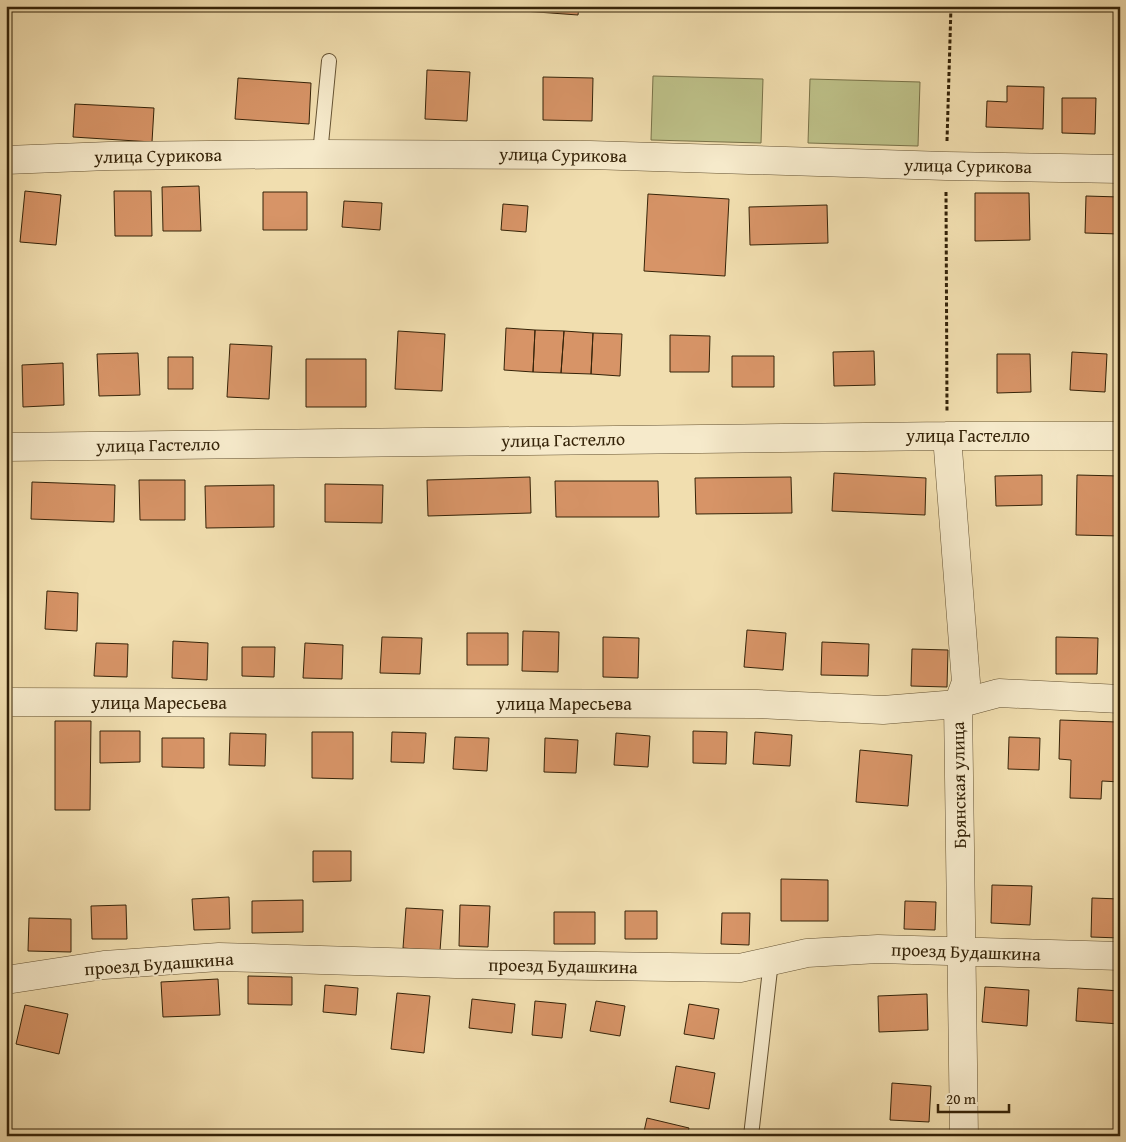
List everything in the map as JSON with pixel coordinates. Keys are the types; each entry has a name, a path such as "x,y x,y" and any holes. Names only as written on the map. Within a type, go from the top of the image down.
{"street":[{"name":"улица Сурикова","path":"6,160 109,156 320,154 590,155 946,166 1120,168"},
{"name":"улица Гастелло","path":"6,447 947,436 1120,436"},
{"name":"Брянская улица","path":"947,436 966,682 958,704 964,1136"},
{"name":"улица Маресьева","path":"6,702 757,704 883,710 958,704 999,693 1120,699"},
{"name":"проезд Будашкина","path":"6,980 104,965 219,957 455,964 740,968 807,953 878,949 1120,956"}],"lane":[{"path":"320,154 329,61"},
{"path":"751,1136 771,961"}],"path":[{"path":"947,436 946,166 951,6"}],"green space":[{"path":"653,76 763,79 761,143 651,140"},
{"path":"810,79 920,82 918,146 808,143"}],"building":[{"path":"496,6 579,6 578,15 496,9"},
{"path":"427,70 470,72 467,121 425,119"},
{"path":"543,77 593,78 592,121 543,120"},
{"path":"238,78 311,83 309,124 235,119"},
{"path":"1007,86 1044,87 1043,129 986,127 987,101 1007,102"},
{"path":"1062,98 1096,98 1095,134 1062,133"},
{"path":"75,104 154,108 152,142 73,137"},
{"path":"199,186 201,231 163,231 162,187"},
{"path":"25,191 61,195 56,245 20,242"},
{"path":"114,191 151,191 152,236 115,236"},
{"path":"263,192 307,192 307,230 263,230"},
{"path":"975,193 1029,193 1030,240 975,241"},
{"path":"648,194 729,199 725,276 644,271"},
{"path":"1086,196 1120,197 1120,234 1085,233"},
{"path":"344,201 382,203 380,230 342,227"},
{"path":"503,204 528,206 526,232 501,230"},
{"path":"827,205 828,243 750,245 749,207"},
{"path":"506,328 535,330 533,372 504,370"},
{"path":"535,330 564,331 561,373 533,372"},
{"path":"398,331 445,334 442,391 395,389"},
{"path":"564,331 593,333 591,374 561,373"},
{"path":"593,333 622,334 620,376 591,374"},
{"path":"670,335 710,336 709,372 670,372"},
{"path":"230,344 272,346 269,399 227,397"},
{"path":"874,351 875,385 834,386 833,352"},
{"path":"1072,352 1107,354 1105,392 1070,390"},
{"path":"138,353 140,395 99,396 97,354"},
{"path":"997,354 1030,354 1031,392 997,393"},
{"path":"732,356 774,356 774,387 732,387"},
{"path":"168,357 193,357 193,389 168,389"},
{"path":"306,359 366,359 366,407 306,407"},
{"path":"63,363 64,405 23,407 22,365"},
{"path":"834,473 926,478 925,515 832,511"},
{"path":"1042,475 1042,505 996,506 995,476"},
{"path":"1077,475 1120,476 1120,536 1076,535"},
{"path":"530,477 531,513 428,516 427,480"},
{"path":"791,477 792,513 696,514 695,478"},
{"path":"139,480 185,480 185,520 140,520"},
{"path":"555,481 658,481 659,517 556,517"},
{"path":"32,482 115,485 114,522 31,519"},
{"path":"325,484 383,485 382,523 325,522"},
{"path":"274,485 274,527 206,528 205,486"},
{"path":"47,591 78,593 77,631 45,629"},
{"path":"747,630 786,633 783,670 744,667"},
{"path":"523,631 559,632 558,672 522,671"},
{"path":"467,633 508,633 508,665 467,665"},
{"path":"382,637 422,638 420,674 380,673"},
{"path":"603,637 639,638 638,678 603,677"},
{"path":"1056,637 1098,638 1097,674 1056,674"},
{"path":"173,641 208,643 207,680 172,678"},
{"path":"822,642 869,644 868,676 821,675"},
{"path":"96,643 128,644 127,677 94,676"},
{"path":"305,643 343,645 342,679 303,678"},
{"path":"242,647 275,647 274,677 242,676"},
{"path":"912,649 948,650 947,687 911,686"},
{"path":"1060,720 1117,722 1117,753 1120,753 1120,782 1102,781 1101,799 1070,798 1071,760 1059,759"},
{"path":"55,721 91,721 90,810 55,810"},
{"path":"100,731 140,731 140,762 100,763"},
{"path":"693,731 727,732 726,764 693,763"},
{"path":"312,732 353,732 353,779 312,778"},
{"path":"392,732 426,733 424,763 391,762"},
{"path":"755,732 792,735 790,766 753,764"},
{"path":"230,733 266,734 265,766 229,765"},
{"path":"616,733 650,736 648,767 614,765"},
{"path":"455,737 489,738 487,771 453,769"},
{"path":"1009,737 1040,738 1039,770 1008,769"},
{"path":"162,738 204,738 204,768 162,767"},
{"path":"545,738 578,740 576,773 544,772"},
{"path":"860,750 912,755 908,806 856,802"},
{"path":"313,851 351,851 351,881 313,882"},
{"path":"781,879 828,880 828,921 781,921"},
{"path":"992,885 1032,886 1030,925 991,923"},
{"path":"229,897 230,929 194,930 192,899"},
{"path":"1092,898 1120,899 1120,938 1091,937"},
{"path":"303,900 303,932 252,933 252,901"},
{"path":"905,901 936,902 935,930 904,929"},
{"path":"126,905 127,939 92,939 91,906"},
{"path":"460,905 490,906 488,947 459,946"},
{"path":"406,908 443,910 440,951 403,948"},
{"path":"625,911 657,911 657,939 625,939"},
{"path":"554,912 595,912 595,944 554,944"},
{"path":"722,913 750,913 749,945 721,944"},
{"path":"29,918 71,919 71,952 28,951"},
{"path":"248,976 292,977 292,1005 248,1004"},
{"path":"218,979 220,1015 163,1017 161,982"},
{"path":"325,985 358,988 356,1015 323,1012"},
{"path":"985,987 1029,990 1027,1026 982,1022"},
{"path":"1078,988 1120,991 1120,1024 1076,1021"},
{"path":"397,993 430,996 424,1053 391,1049"},
{"path":"927,994 928,1030 879,1032 878,996"},
{"path":"472,999 515,1004 512,1033 469,1028"},
{"path":"535,1001 566,1004 562,1038 532,1035"},
{"path":"596,1001 625,1006 620,1036 590,1031"},
{"path":"689,1004 719,1009 714,1039 684,1034"},
{"path":"25,1005 68,1014 59,1054 16,1044"},
{"path":"676,1066 715,1073 709,1109 670,1102"},
{"path":"892,1083 931,1086 929,1122 890,1120"},
{"path":"647,1118 689,1128 687,1136 643,1136"}]}
